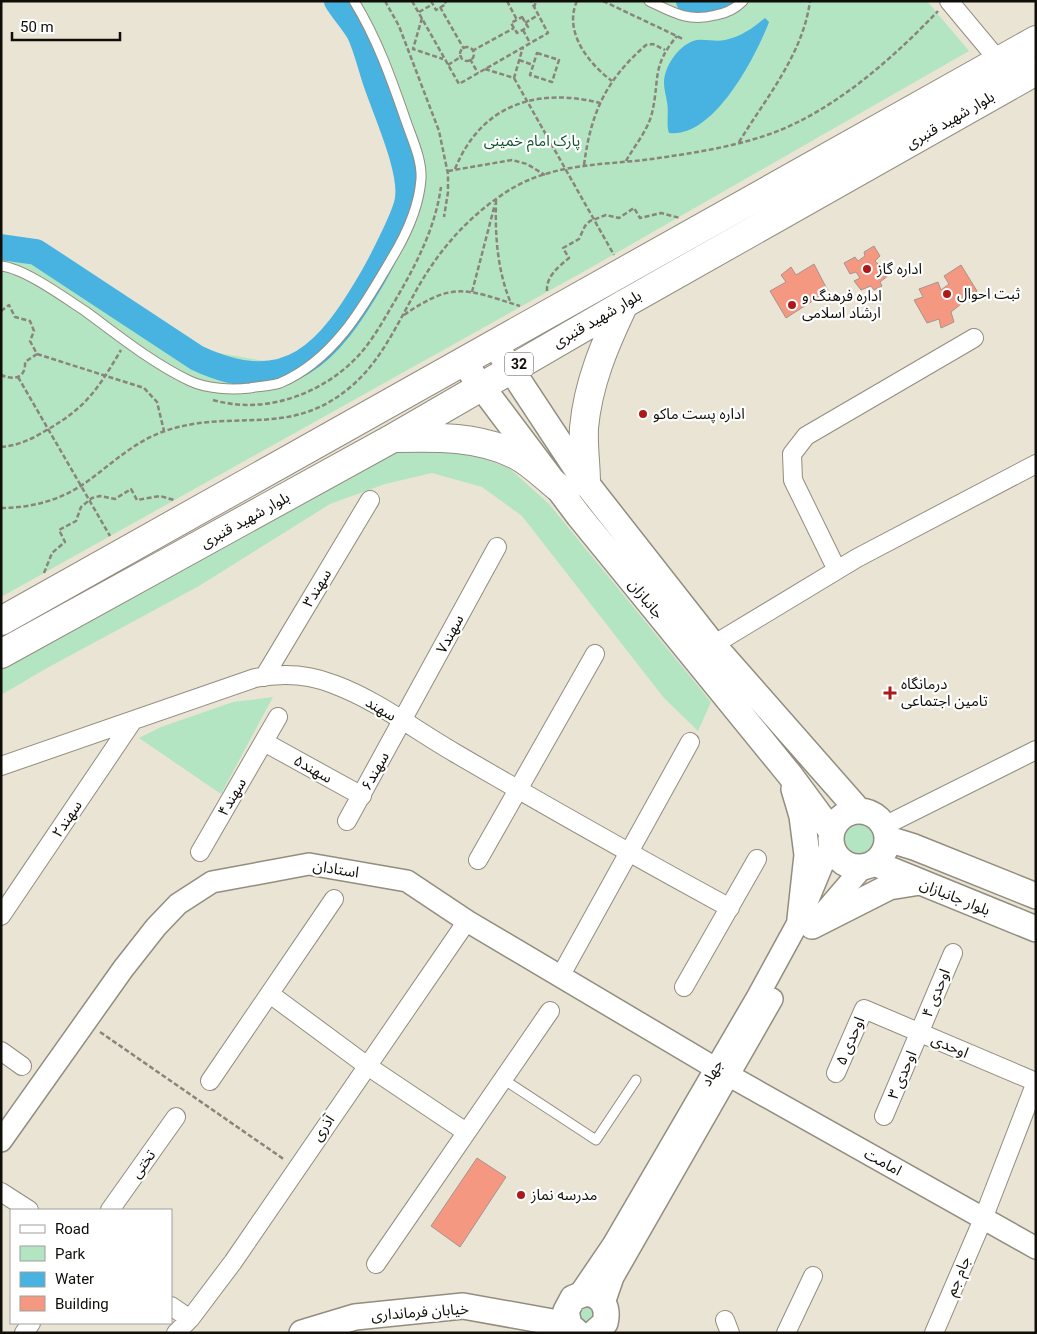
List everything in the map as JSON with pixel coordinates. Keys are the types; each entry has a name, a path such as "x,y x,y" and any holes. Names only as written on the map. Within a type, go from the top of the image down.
{"highway":[{"name":"بلوار شهید قنبری","path":"1,621 464,363 1036,40"},
{"name":"بلوار شهید قنبری","path":"1,654 393,438 624,304 1036,72"},
{"path":"594,493 584,430 589,392 601,352 624,304"},
{"path":"393,438 449,436 485,444 517,455 559,488"}],"main road":[{"name":"جانبازان","path":"495,345 594,493 713,645 859,810"},
{"name":"جانبازان","path":"464,363 480,387 579,516 790,775 832,838"},
{"path":"579,516 584,505 594,493"},
{"path":"790,775 802,816 807,855 806,922 889,887 920,882"},
{"path":"859,810 869,812 878,818 886,832 881,857 869,865 849,866 837,857 832,838 839,819 852,812 859,810"},
{"name":"بلوار جانبازان","path":"886,832 914,847 1036,896"},
{"name":"بلوار جانبازان","path":"869,865 920,882 1036,929"},
{"path":"573,1329 566,1311 568,1304 579,1295 593,1294 604,1302 606,1309 605,1323 595,1333"},
{"name":"خیابان فرمانداری","path":"302,1333 355,1317 463,1306 573,1329"}],"street":[{"path":"946,4 999,61"},
{"path":"837,570 793,480 792,454 806,436 974,338"},
{"path":"713,645 837,570 1036,464"},
{"name":"سهند۳","path":"264,677 370,500"},
{"name":"سهند۷","path":"402,722 497,547"},
{"path":"478,860 595,654"},
{"name":"سهند","path":"1,766 264,677 280,674 332,683 368,700 518,790 730,908"},
{"name":"سهند۴","path":"200,852 278,716"},
{"name":"سهند۲","path":"1,916 132,722"},
{"name":"سهند۶","path":"347,821 402,722"},
{"name":"سهند۵","path":"264,742 362,796"},
{"path":"561,975 690,742"},
{"path":"886,832 1036,750"},
{"name":"جهاد","path":"604,1302 613,1277 722,1072 806,922 832,838"},
{"path":"684,987 757,858"},
{"name":"استادان","path":"1,1141 84,1022 156,927 178,904 212,882 309,864 408,881 467,921 722,1072"},
{"name":"جهاد","path":"806,922 869,865"},
{"path":"210,1081 334,899"},
{"name":"آذری","path":"176,1333 190,1318 233,1262 467,921"},
{"name":"اوحدی ۴","path":"920,1033 953,953"},
{"path":"270,994 366,1066 466,1132"},
{"name":"اوحدی","path":"864,1009 1036,1082 983,1218"},
{"name":"اوحدی ۵","path":"836,1073 864,1009"},
{"path":"376,1264 550,1011"},
{"name":"اوحدی ۳","path":"884,1116 920,1033"},
{"path":"1,1051 22,1066"},
{"name":"جهاد","path":"579,1295 613,1245 722,1072"},
{"name":"امامت","path":"722,1072 1036,1248"},
{"name":"تختی","path":"111,1209 176,1117"},
{"path":"1,1192 27,1209"},
{"name":"جام جم","path":"934,1333 983,1218"},
{"path":"786,1333 813,1276"},
{"path":"172,1307 190,1318"}],"lane":[{"path":"1,266 36,280 61,294 139,350 191,382 234,390 278,384 316,363 334,345 372,294 396,251 415,206 421,177 418,156 382,52 354,1"},
{"path":"649,1 685,17 699,19 736,9 743,1"},
{"path":"502,1079 596,1140 636,1080"}],"path":[{"path":"386,1 399,26 439,131 448,171 448,192 444,217"},
{"path":"412,1 458,84 548,33 531,1"},
{"path":"419,12 432,3 436,10 446,4 444,1"},
{"path":"507,1 517,20"},
{"path":"534,8 536,1"},
{"path":"576,1 574,21 583,52 592,64 612,81"},
{"path":"603,1 683,39"},
{"path":"738,143 788,65 802,38 810,1"},
{"path":"1,508 19,508 43,503 66,494 81,485 129,447 165,431 216,421 292,418 314,411 354,384 371,366 430,268 452,238 475,215 513,188 584,164 687,153 738,143 796,123 826,106 876,69 946,4"},
{"path":"440,7 464,48"},
{"path":"525,23 538,14"},
{"path":"522,17 528,28 517,33 511,23 517,20 522,17"},
{"path":"413,49 422,18"},
{"path":"472,51 514,28"},
{"path":"523,30 530,43"},
{"path":"626,161 646,129 652,114 656,74 665,50 676,36"},
{"path":"584,164 590,128 600,103 612,81 646,45 653,44 665,50"},
{"path":"469,45 475,56 465,62 459,51 464,48 469,45"},
{"path":"523,47 514,78 616,260"},
{"path":"409,51 413,49 445,59"},
{"path":"537,53 559,60 552,82 530,75 533,65 537,53"},
{"path":"448,65 462,56"},
{"path":"470,59 478,73"},
{"path":"519,60 533,65"},
{"path":"485,69 514,78"},
{"path":"455,169 464,149 479,129 492,118 526,100 552,96 571,97 600,103"},
{"path":"448,171 512,160 527,164 545,176"},
{"path":"207,398 223,403 249,406 289,400 332,379 352,363 376,333 415,267 438,210 441,187"},
{"path":"472,292 496,200"},
{"path":"496,200 500,272 510,302"},
{"path":"547,298 548,280 569,258 563,248 578,239 585,226 594,219 606,215 619,218 634,208 640,218 661,213 675,215 684,220"},
{"path":"403,315 436,295 451,291 472,292 529,308"},
{"path":"1,311 9,305 15,317 30,321 34,331 30,341 37,354 144,388 157,402 165,431"},
{"path":"1,447 30,440 71,416 85,403 106,375 122,348"},
{"path":"1,375 8,378 18,377 23,373 25,362 37,354"},
{"path":"18,377 113,542"},
{"path":"44,575 52,553 65,542 59,530 76,521 81,507 89,500 100,496 115,499 131,489 137,500 160,496 181,504"},
{"path":"84,1022 296,1168"}],"green space":[{"name":"پارک امام خمینی","path":"339,1 927,1 969,51 590,268 1,597 1,258 31,259 131,323 189,348 299,367 379,277 406,223 383,112"},
{"path":"406,448 453,448 509,468 549,504 711,702 698,731 664,698 522,516 482,487 432,473 385,484 330,504 199,586 1,695 1,666 365,462"},
{"path":"273,697 221,794 139,738 161,727 233,702"},
{"path":"859,822 866,823 871,827 875,832 875,846 871,851 866,855 859,856 852,855 847,851 843,846 842,839 843,832 847,827 852,823"},
{"path":"574,1302 603,1307 587,1330 571,1307"}],"water":[{"path":"765,18 769,22 744,74 717,109 702,123 686,131 669,133 668,106 664,83 670,63 679,50 697,40 718,41 731,39 746,32"}],"building":[{"name":"اداره گاز","path":"874,246 880,256 875,261 881,267 886,266 889,275 880,282 882,286 874,290 871,286 861,290 854,281 860,278 856,272 850,274 844,263 855,257 858,261 865,256 864,252"},
{"name":"اداره فرهنگ و ارشاد اسلامی","path":"814,264 828,291 786,318 770,291 786,282 781,275 791,267 796,275"},
{"name":"ثبت احوال","path":"961,265 977,291 951,312 954,322 941,328 939,319 927,323 914,300 923,297 919,289 938,282 941,290 949,284 944,276"},
{"path":"477,1158 506,1177 460,1247 431,1226"}],"waterway":[{"path":"1,247 36,252 197,358 229,370 257,374 282,371 303,362 322,347 340,328 357,304 393,238 407,205 408,198 408,185 402,155 364,43 357,28 337,1"},
{"path":"689,1 700,6 710,7 720,6 731,1"}],"place":[{"name":"اداره گاز","path":"867,269"},
{"name":"ثبت احوال","path":"947,294"},
{"name":"اداره فرهنگ و ارشاد اسلامی","path":"792,305"},
{"name":"اداره پست ماکو","path":"643,414"},
{"name":"درمانگاه تامین اجتماعی","path":"890,693"},
{"name":"مدرسه نماز","path":"521,1195"}]}
